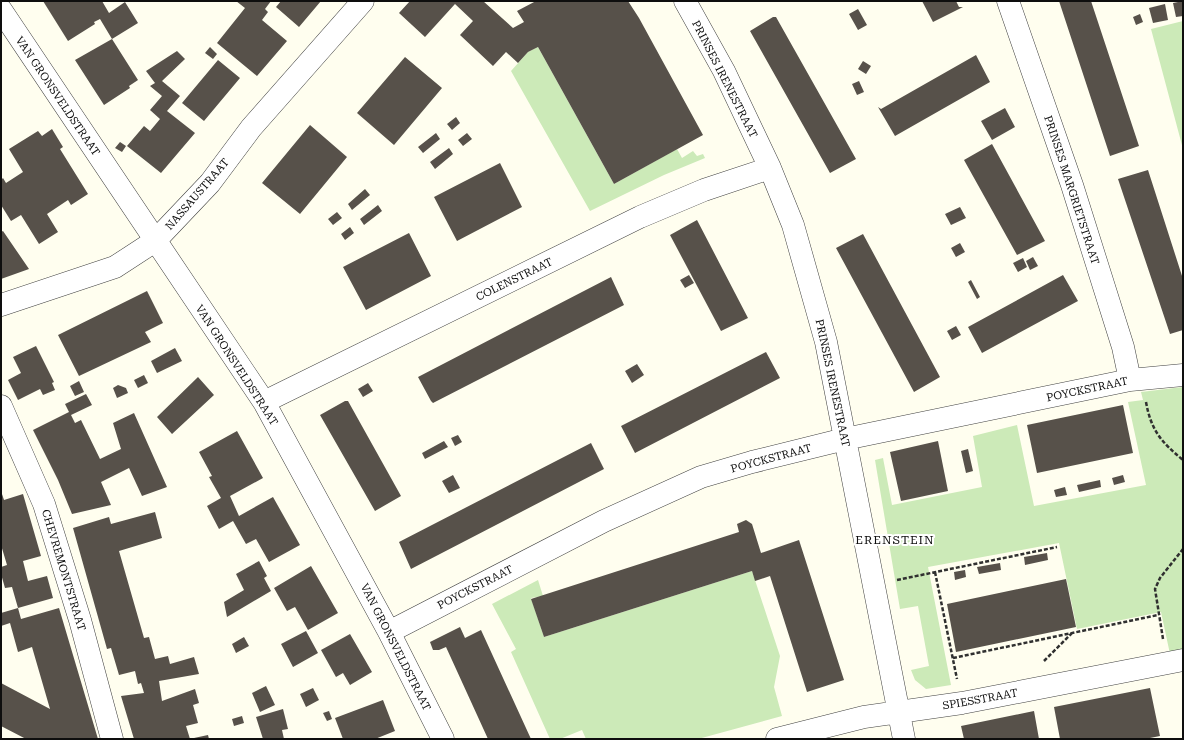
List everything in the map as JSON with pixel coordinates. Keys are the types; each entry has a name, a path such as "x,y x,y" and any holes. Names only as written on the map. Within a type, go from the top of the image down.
{"street":[{"name":"NASSAUSTRAAT","path":"1,305 116,267 155,241 210,183 251,128 364,1"},
{"name":"PRINSES IRENESTRAAT","path":"685,1 724,72 770,168 793,225 826,342 873,585 900,712 904,739"},
{"name":"PRINSES MARGRIETSTRAAT","path":"1008,1 1072,185 1123,347 1136,380"},
{"name":"VAN GRONSVELDSTRAAT","path":"1,10 264,402 389,632 443,739"},
{"name":"COLENSTRAAT","path":"264,402 640,218 704,190 770,168"},
{"name":"POYCKSTRAAT","path":"389,632 604,520 688,483 752,462 845,439 1136,380 1183,375"},
{"name":"CHEVREMONTSTRAAT","path":"1,406 44,504 80,620 112,739"},
{"name":"SPIESSTRAAT","path":"777,739 864,717 962,703 1176,662"}],"path":[{"path":"1136,380 1155,433 1183,460"},
{"path":"873,585 1057,547"},
{"path":"1176,662 1158,615 1155,589 1160,578 1183,549"},
{"path":"935,572 962,703"},
{"path":"953,658 1158,615"}],"green space":[{"path":"1183,21 1183,149 1151,29"},
{"path":"538,47 614,184 677,149 682,158 693,151 697,156 703,154 705,158 664,175 590,211 511,71 528,52"},
{"path":"1183,387 1183,651 1170,654 1161,612 1077,629 1059,543 928,567 951,685 926,689 915,680 911,670 929,666 918,606 900,609 875,460 883,458 892,505 982,487 973,436 1017,425 1034,506 1146,485 1128,402 1143,400 1141,392"},
{"path":"752,571 780,656 774,687 782,716 698,739 586,739 582,730 560,739 550,739 511,652 516,649 492,604 538,580 543,596 531,598 544,637"}],"building":[{"path":"43,1 102,1 109,13 125,2 138,23 112,39 100,19 94,22 95,24 68,41"},
{"path":"236,1 271,1 265,9 268,12 262,20 287,41 257,76 217,43 245,8"},
{"path":"281,1 321,1 299,27 276,7"},
{"path":"410,1 483,1 513,28 524,22 517,11 536,1 628,1 639,18 703,135 614,184 538,47 528,52 518,63 506,52 493,66 460,35 473,21 455,4 425,37 399,13"},
{"path":"922,1 956,1 959,7 963,7 933,22"},
{"path":"1059,1 1091,1 1139,146 1110,156"},
{"path":"1183,1 1183,16 1176,17 1173,3"},
{"path":"1165,4 1168,20 1153,23 1149,8"},
{"path":"858,9 867,25 858,30 849,14"},
{"path":"1140,14 1143,22 1136,25 1133,17"},
{"path":"773,17 776,17 856,159 830,173 750,31"},
{"path":"112,39 138,80 129,86 130,88 104,105 75,60"},
{"path":"210,47 217,54 213,59 205,53"},
{"path":"177,51 185,59 162,81 180,96 167,111 195,133 161,173 127,146 144,126 150,131 160,119 150,110 162,96 150,86 155,83 146,71"},
{"path":"976,55 990,82 895,136 878,107 881,109"},
{"path":"405,57 442,88 394,145 357,113"},
{"path":"218,60 240,78 204,121 182,103"},
{"path":"863,61 871,66 866,74 858,69"},
{"path":"859,81 864,92 857,95 852,84"},
{"path":"1005,108 1015,127 992,140 981,121"},
{"path":"456,117 460,123 452,130 447,124"},
{"path":"310,125 347,157 300,214 262,183"},
{"path":"52,129 63,147 60,149 88,194 71,205 68,200 47,214 58,232 39,244 21,215 11,221 1,205 1,180 3,178 6,183 23,172 9,149 38,131 42,136"},
{"path":"436,133 440,139 423,153 418,147"},
{"path":"467,133 472,139 463,146 458,140"},
{"path":"120,142 126,146 122,152 115,148"},
{"path":"992,144 1045,241 1017,255 964,160"},
{"path":"449,148 453,154 435,169 430,162"},
{"path":"500,163 522,207 457,241 434,197"},
{"path":"1148,170 1183,279 1183,330 1170,334 1118,179"},
{"path":"365,189 370,195 352,210 348,204"},
{"path":"378,205 382,211 364,225 360,219"},
{"path":"960,207 966,218 951,225 945,214"},
{"path":"337,212 342,218 333,225 328,219"},
{"path":"697,220 748,318 721,331 670,235"},
{"path":"350,227 354,233 345,240 341,234"},
{"path":"3,231 29,269 1,279 1,232"},
{"path":"409,233 431,276 366,310 343,267"},
{"path":"863,234 940,377 914,392 836,248"},
{"path":"960,243 965,252 956,257 951,248"},
{"path":"1033,257 1038,266 1030,270 1026,261"},
{"path":"1023,258 1027,267 1018,272 1013,263"},
{"path":"689,275 694,283 685,288 680,280"},
{"path":"1063,275 1078,301 982,353 968,327"},
{"path":"611,277 624,305 433,403 431,401 418,377"},
{"path":"971,280 980,297 977,299 968,282"},
{"path":"147,291 163,323 145,332 151,342 79,376 58,335"},
{"path":"956,326 961,335 952,340 947,331"},
{"path":"36,346 54,382 52,383 55,390 43,395 40,389 18,400 8,380 21,373 13,357"},
{"path":"175,348 182,361 157,373 151,361"},
{"path":"766,352 780,378 635,453 621,426"},
{"path":"637,364 644,375 632,383 625,371"},
{"path":"144,375 148,383 138,388 134,380"},
{"path":"198,377 214,395 172,434 157,417"},
{"path":"79,381 84,392 75,396 70,386"},
{"path":"368,383 373,391 363,397 358,389"},
{"path":"118,385 126,388 128,393 117,398 113,388"},
{"path":"86,394 92,405 71,415 75,423 81,420 100,459 121,449 113,423 134,413 167,487 142,496 129,468 101,482 111,505 72,514 58,480 33,430 69,412 65,404"},
{"path":"345,401 348,401 401,496 375,511 320,415"},
{"path":"1123,405 1133,453 1037,473 1027,425"},
{"path":"237,431 263,478 230,496 239,516 273,497 300,545 269,562 256,539 246,544 233,521 219,529 207,506 221,498 209,477 212,476 199,452"},
{"path":"458,435 462,442 455,446 451,438"},
{"path":"444,441 448,447 425,459 422,453"},
{"path":"938,441 948,491 901,501 890,452"},
{"path":"591,443 604,469 411,569 399,542"},
{"path":"968,449 973,471 966,473 961,451"},
{"path":"453,475 460,488 449,493 442,481"},
{"path":"1123,475 1125,482 1114,485 1112,478"},
{"path":"1100,480 1101,487 1079,492 1077,485"},
{"path":"1065,487 1067,495 1056,497 1054,490"},
{"path":"1,491 4,500 23,494 41,556 23,561 28,581 47,576 53,598 18,608 12,587 5,588 1,574 1,567 7,565 1,545"},
{"path":"155,512 162,538 119,551 144,638 149,637 155,659 168,656 170,664 194,657 199,674 159,681 162,701 195,689 199,703 193,705 198,723 186,726 190,739 134,739 121,696 144,693 141,683 138,684 135,671 119,675 111,648 107,649 73,528 109,517 111,524"},
{"path":"746,520 752,524 761,553 799,540 844,680 807,692 770,576 755,581 752,571 544,637 531,599 739,532 737,524"},
{"path":"1047,553 1048,560 1025,565 1024,557"},
{"path":"259,561 267,576 264,578 271,591 227,617 224,602 244,590 236,574"},
{"path":"1000,563 1001,570 979,574 977,567"},
{"path":"311,566 338,613 308,630 295,607 287,611 274,588"},
{"path":"965,570 966,577 955,580 954,572"},
{"path":"1066,579 1076,627 956,652 947,604"},
{"path":"18,608 21,619 59,608 98,739 26,739 1,726 1,683 50,709 32,647 18,652 10,623 1,626 1,613"},
{"path":"460,627 465,638 481,630 531,739 488,739 446,647 439,650 433,650 430,642"},
{"path":"306,631 318,653 293,667 281,644"},
{"path":"350,634 372,672 350,685 343,673 336,677 321,650"},
{"path":"244,637 249,646 236,653 232,644"},
{"path":"266,686 275,705 260,712 252,693"},
{"path":"313,688 319,700 306,707 300,694"},
{"path":"1150,688 1160,736 1145,739 1060,739 1054,707"},
{"path":"383,700 395,731 375,739 343,739 335,718"},
{"path":"283,709 288,729 282,730 284,739 263,739 256,717"},
{"path":"329,711 332,719 327,721 323,713"},
{"path":"1034,711 1039,739 964,739 961,726"},
{"path":"242,716 244,723 234,726 232,719"},
{"path":"208,735 209,739 194,739 194,738"}],"district":[{"name":"ERENSTEIN","path":"895,540"}]}
